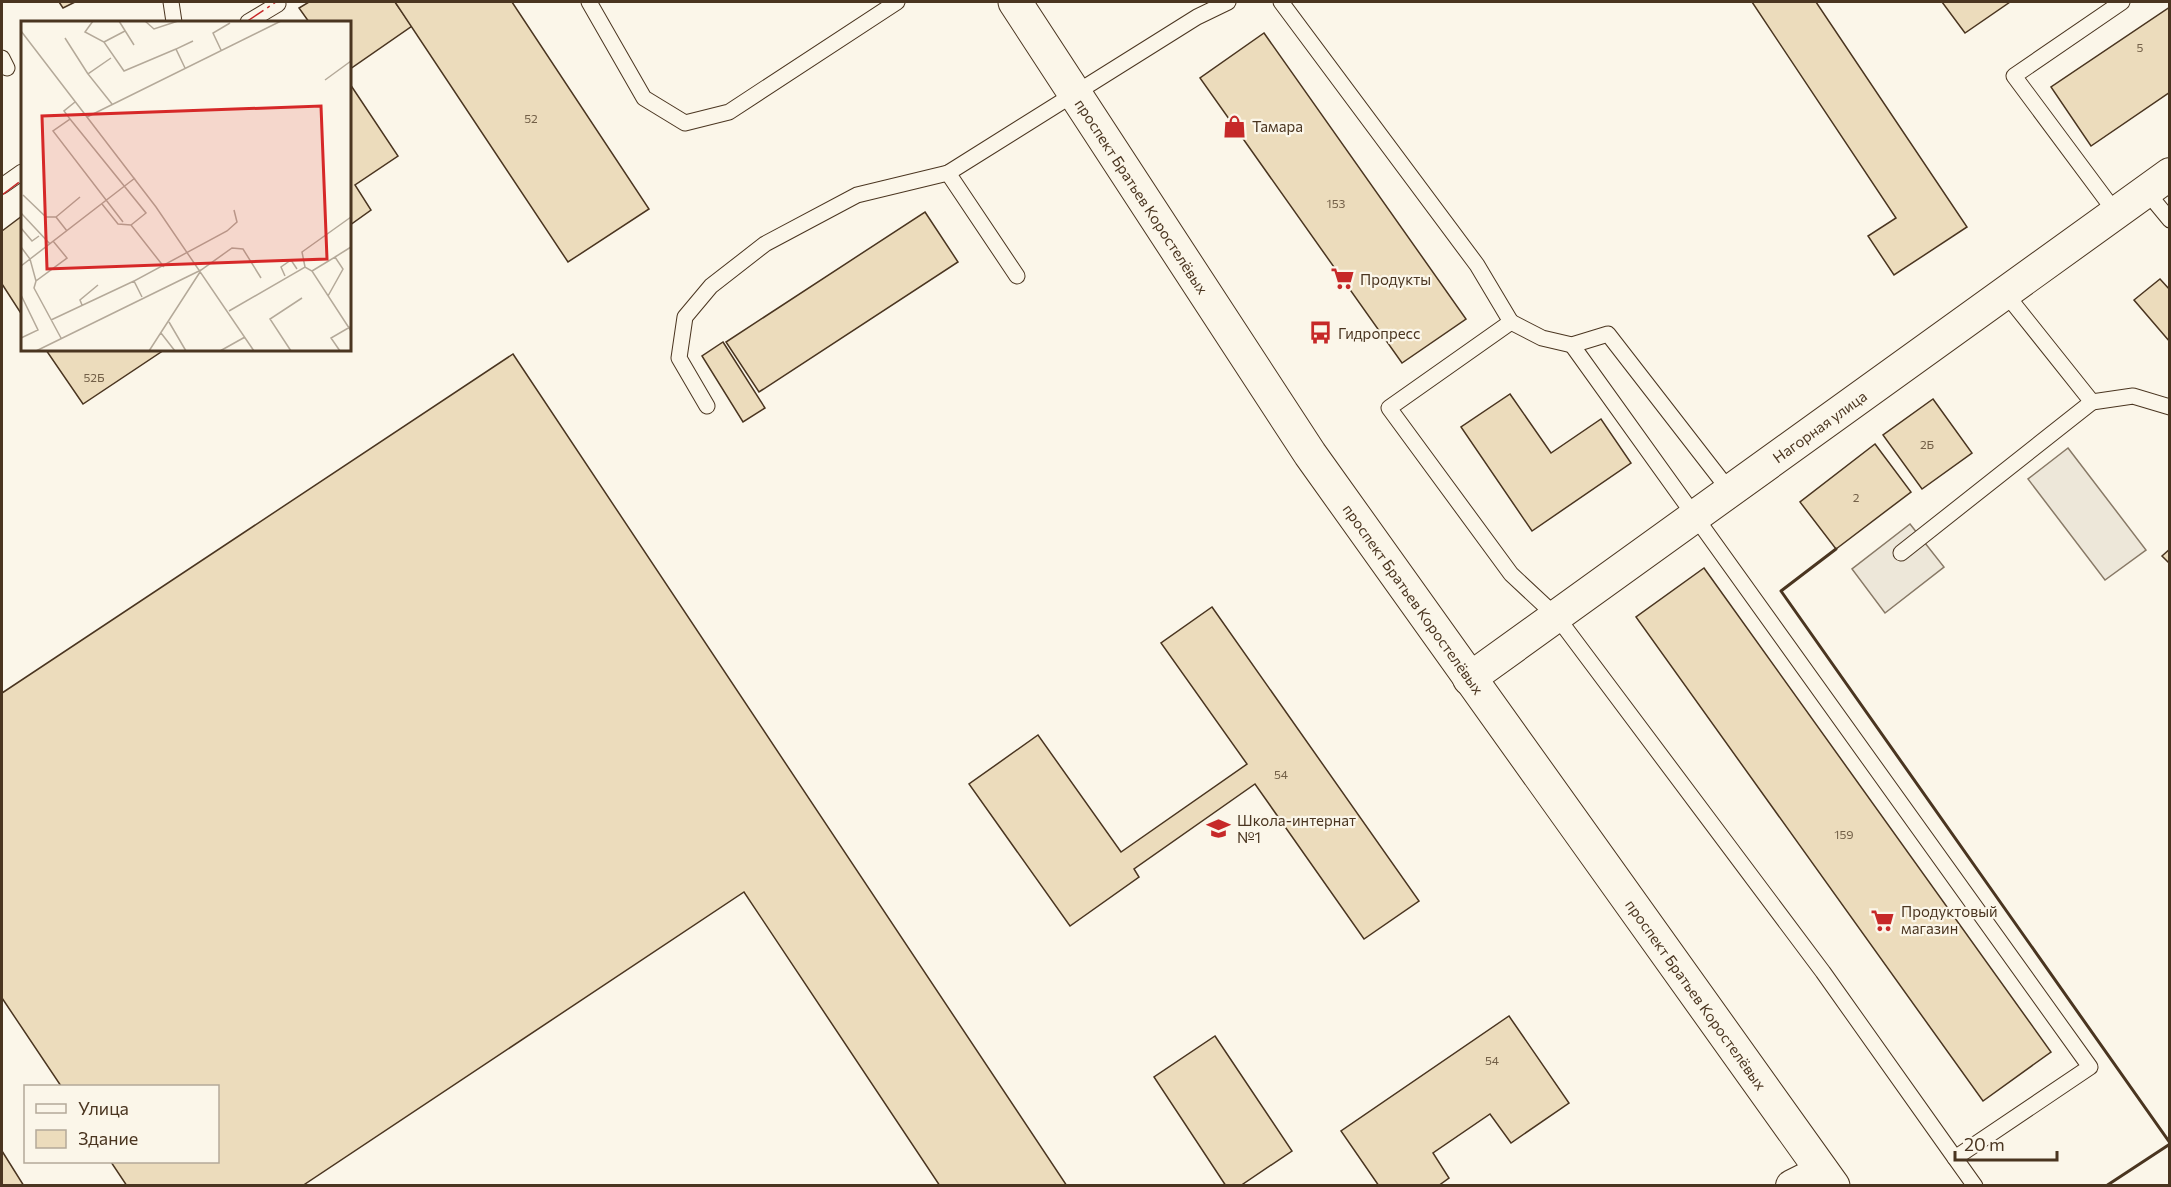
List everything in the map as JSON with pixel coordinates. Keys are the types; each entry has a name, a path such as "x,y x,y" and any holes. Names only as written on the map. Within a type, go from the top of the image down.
{"main road":[{"name":"проспект Братьев Коростелёвых","path":"1015,2 1310,454 1827,1178"}],"street":[{"name":"Нагорная улица","path":"1469,679 2158,183"},
{"path":"1792,1185 1827,1178"}],"lane":[{"path":"171,2 174,21"},
{"path":"250,21 279,2"},
{"path":"588,2 644,98 685,123 729,112 897,2"},
{"path":"707,406 679,358 685,317 711,286 765,244 857,195 948,173 1197,17 1228,2"},
{"path":"1281,2 1477,264 1511,322 1542,338 1572,345 1608,334 1729,490"},
{"path":"2116,213 2013,76 2122,2"},
{"path":"2,186 21,173"},
{"path":"948,173 1017,276"},
{"path":"2158,183 2169,220"},
{"path":"2005,293 2092,402"},
{"path":"1511,322 1389,408 1511,574 1557,616 1823,972 1975,1185"},
{"path":"1572,345 2090,1067 1954,1158"},
{"path":"1901,553 2092,402 2133,396 2169,407"}],"shaded area":[{"path":"2068,448 2146,550 2105,580 2028,479"},
{"path":"1910,524 1944,567 1885,613 1852,569"}],"building":[{"path":"59,2 75,2 63,8"},
{"path":"309,2 395,2 412,26 351,68 351,21 308,21 299,8"},
{"path":"395,2 512,2 649,209 568,262"},
{"path":"1752,2 1816,2 1967,227 1894,275 1868,236 1896,218"},
{"path":"1942,2 2010,2 1965,33"},
{"path":"2170,7 2170,92 2091,146 2051,87"},
{"path":"1264,33 1466,319 1402,363 1200,78"},
{"path":"351,86 398,156 355,185 371,210 351,224"},
{"path":"925,212 958,262 759,392 726,342"},
{"path":"21,217 21,313 2,284 2,231"},
{"path":"2160,279 2170,290 2170,342 2134,300"},
{"path":"723,342 765,408 743,422 702,356"},
{"path":"47,351 162,351 83,404"},
{"path":"513,354 1067,1186 940,1186 744,892 302,1186 127,1186 112,1163 219,1163 219,1085 60,1085 2,998 2,693"},
{"path":"1510,394 1551,453 1601,419 1631,463 1532,531 1461,427"},
{"path":"1933,399 1972,453 1922,489 1883,435"},
{"path":"1875,444 1911,492 1836,549 1800,502"},
{"path":"2170,549 2170,564 2162,556"},
{"path":"1704,568 2051,1052 1983,1101 1636,617"},
{"path":"1212,607 1419,901 1364,939 1255,784 1134,869 1139,877 1070,926 969,784 1038,735 1121,852 1247,764 1161,643"},
{"path":"1509,1016 1569,1103 1511,1143 1490,1114 1433,1153 1449,1178 1438,1186 1379,1186 1341,1131"},
{"path":"1215,1036 1292,1151 1240,1186 1226,1186 1154,1077"},
{"path":"2,1151 24,1186 2,1186"}],"wall":[{"path":"1836,549 1781,591 2170,1143"},
{"path":"2106,1186 2170,1144"}],"power":[{"path":"248,21 276,2"},
{"path":"2,195 21,181"}],"place":[{"name":"Тамара","path":"1234,126"},
{"name":"Продукты","path":"1342,279"},
{"name":"Гидропресс","path":"1320,333"},
{"name":"Школа-интернат №1","path":"1219,829"},
{"name":"Продуктовый магазин","path":"1883,920"}]}
